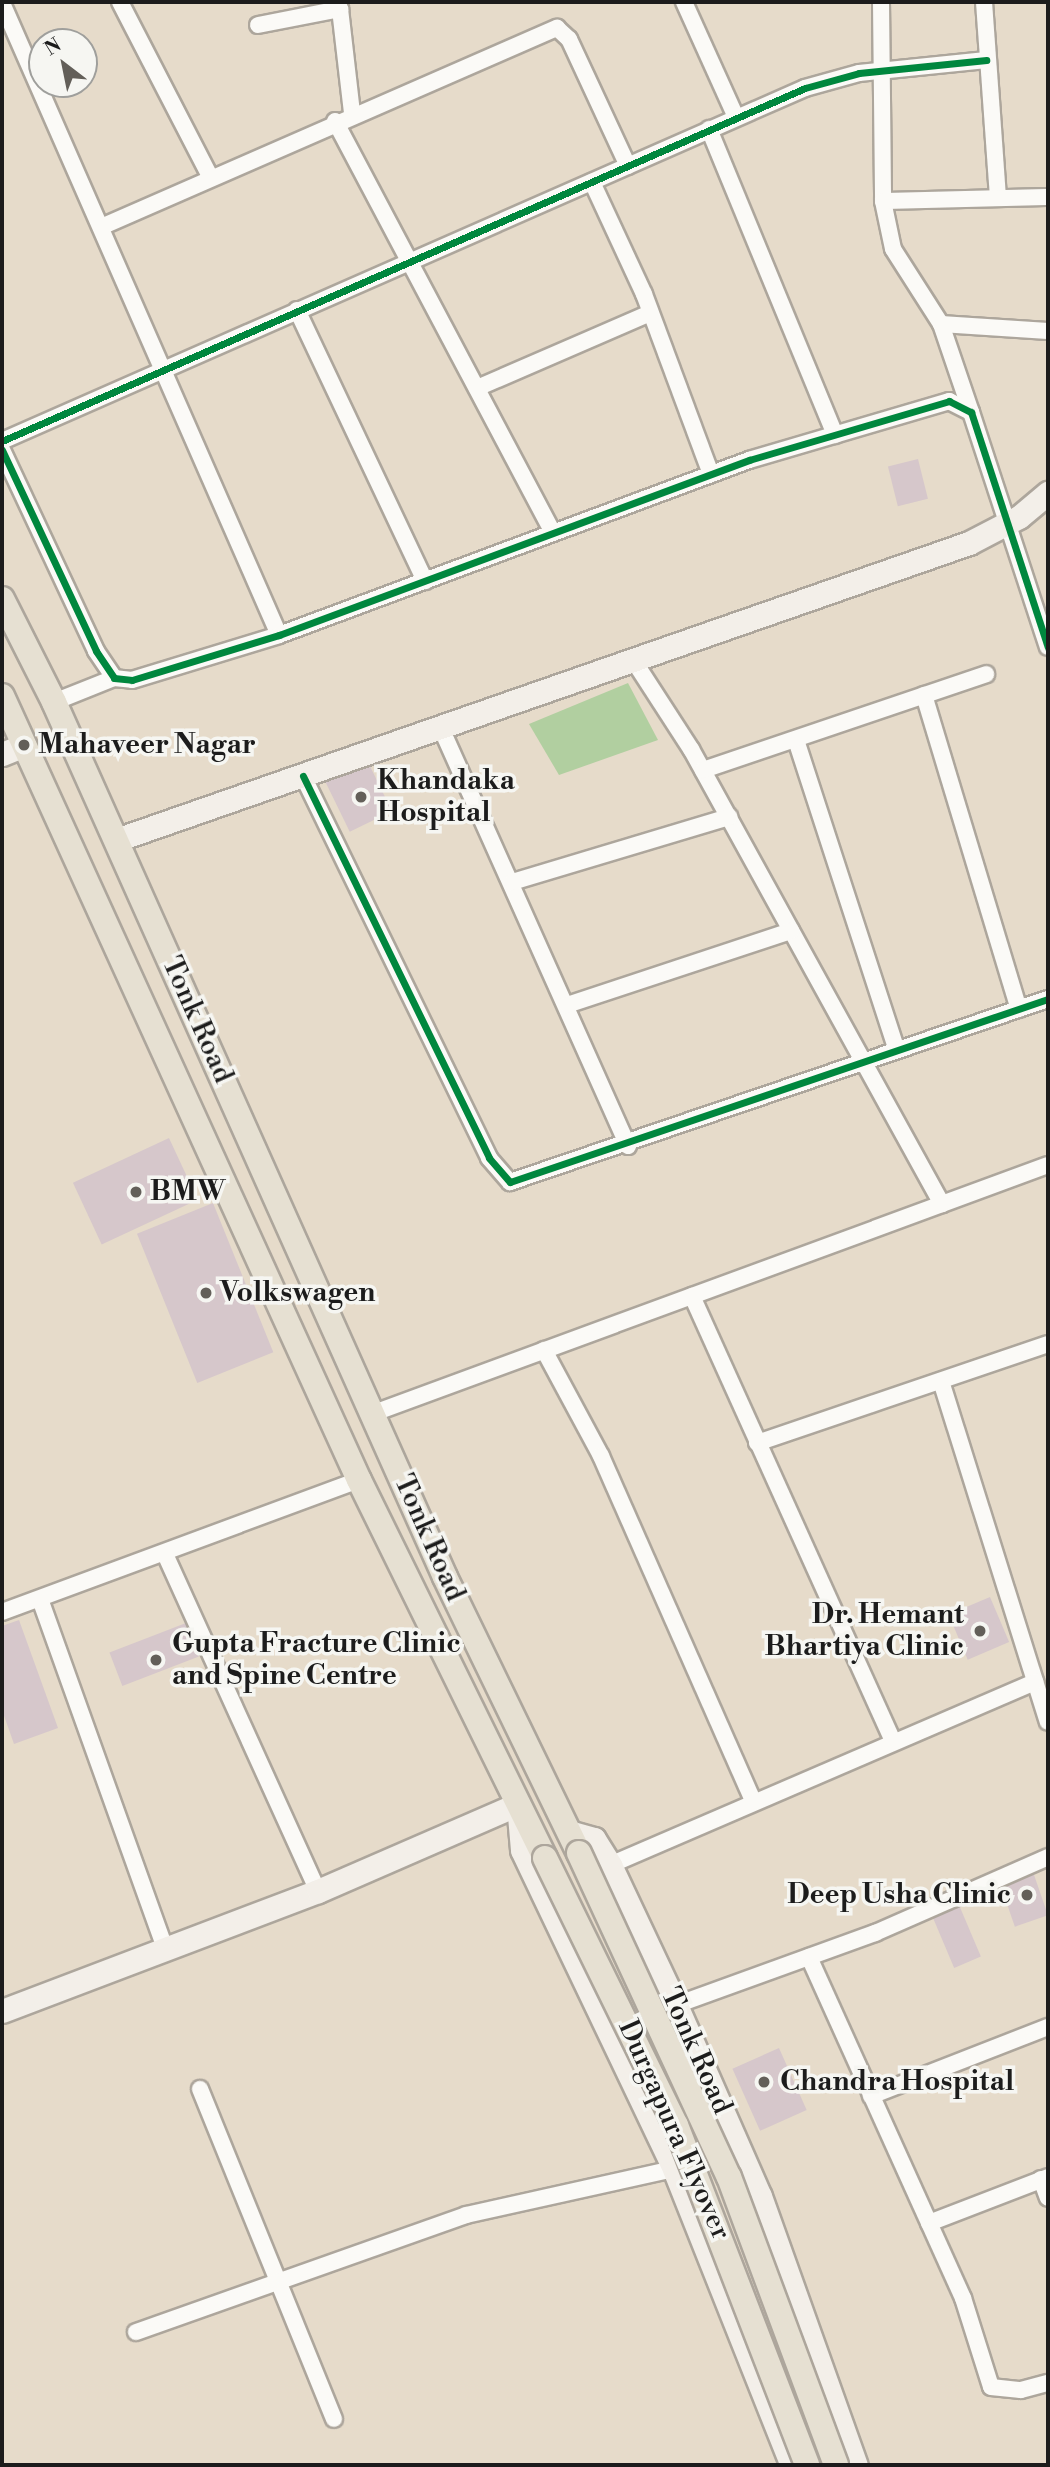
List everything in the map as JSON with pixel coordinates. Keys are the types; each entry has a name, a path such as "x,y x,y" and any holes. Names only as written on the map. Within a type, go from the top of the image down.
{"main road":[{"name":"Tonk Road","path":"2,599 54,702 374,1413 574,1842"},
{"name":"Tonk Road","path":"2,696 13,750 359,1480 518,1804"},
{"name":"Durgapura Flyover","path":"518,1804 676,2124 807,2465"},
{"name":"Durgapura Flyover","path":"574,1842 729,2177 835,2465"}],"street":[{"path":"120,2 210,176"},
{"path":"684,2 736,117"},
{"path":"881,2 883,201 893,249 941,324 971,412 1003,526 1048,647"},
{"path":"984,2 986,60 998,196"},
{"path":"2,3 279,635"},
{"path":"258,25 340,9 352,113"},
{"path":"101,228 352,113 557,28 569,39 628,166"},
{"path":"2,441 805,88 881,70 986,60"},
{"path":"335,121 407,263 477,388 553,533"},
{"path":"709,130 835,435"},
{"path":"592,182 650,313 711,474"},
{"path":"883,201 998,196 1048,197"},
{"path":"297,310 425,582"},
{"path":"477,388 650,313"},
{"path":"941,324 1048,331"},
{"path":"54,702 114,678 132,680 279,635 711,474 949,401 971,412"},
{"path":"2,450 114,678"},
{"path":"116,840 969,544 1003,526 1048,493"},
{"path":"634,661 703,770 942,1204"},
{"path":"703,770 986,674"},
{"path":"924,695 1019,1009"},
{"path":"441,728 628,1146"},
{"path":"796,740 897,1050"},
{"path":"303,776 499,1176 522,1181 1048,999"},
{"path":"512,882 729,817"},
{"path":"567,1005 791,931"},
{"path":"374,1413 1048,1165"},
{"path":"692,1296 893,1741"},
{"path":"757,1443 1048,1344"},
{"path":"544,1350 640,1541 753,1800"},
{"path":"941,1381 1048,1722"},
{"path":"2,1612 165,1554 359,1480"},
{"path":"165,1554 318,1891"},
{"path":"40,1599 165,1949"},
{"path":"610,1865 753,1800 1035,1682"},
{"path":"2,2011 318,1891 518,1804"},
{"name":"Tonk Road","path":"518,1804 522,1850 674,2169 734,2309 792,2465"},
{"name":"Tonk Road","path":"574,1842 594,1839 610,1865 676,2005 793,2288 856,2465"},
{"path":"676,2005 809,1957 1048,1857"},
{"path":"809,1957 963,2298 991,2387 1021,2390 1048,2383"},
{"path":"872,2096 1048,2028"},
{"path":"200,2089 334,2419"},
{"path":"136,2332 281,2284 466,2215 674,2169"},
{"path":"929,2223 1045,2178 1048,2198"},
{"path":"734,2309 793,2288"}],"green space":[{"path":"628,683 658,740 559,775 529,724"}],"building":[{"path":"918,459 928,499 898,506 888,466"},
{"path":"367,760 392,811 350,832 325,781"},
{"name":"BMW","path":"169,1138 198,1200 102,1244 73,1183"},
{"name":"Volkswagen","path":"213,1203 273,1352 197,1383 137,1234"},
{"path":"990,1597 1009,1642 968,1660 949,1615"},
{"path":"19,1620 58,1728 14,1744 2,1710 2,1626"},
{"path":"186,1623 199,1657 122,1686 109,1652"},
{"path":"1032,1869 1048,1915 1015,1927 999,1880"},
{"path":"959,1905 981,1957 954,1968 932,1916"},
{"path":"779,2048 807,2110 760,2131 732,2069"}],"cycle path":[{"path":"2,441 805,88 859,73 986,60"},
{"path":"2,450 96,651 114,678 132,680 279,635 749,460 949,401 971,412 1048,647"},
{"path":"303,776 489,1158 510,1182 1048,999"}],"place":[{"name":"Mahaveer Nagar","path":"24,745"},
{"name":"Khandaka Hospital","path":"361,797"},
{"name":"BMW","path":"136,1192"},
{"name":"Volkswagen","path":"206,1293"},
{"name":"Dr. Hemant Bhartiya Clinic","path":"980,1631"},
{"name":"Gupta Fracture Clinic and Spine Centre","path":"156,1660"},
{"name":"Deep Usha Clinic","path":"1027,1895"},
{"name":"Chandra Hospital","path":"764,2082"}]}
